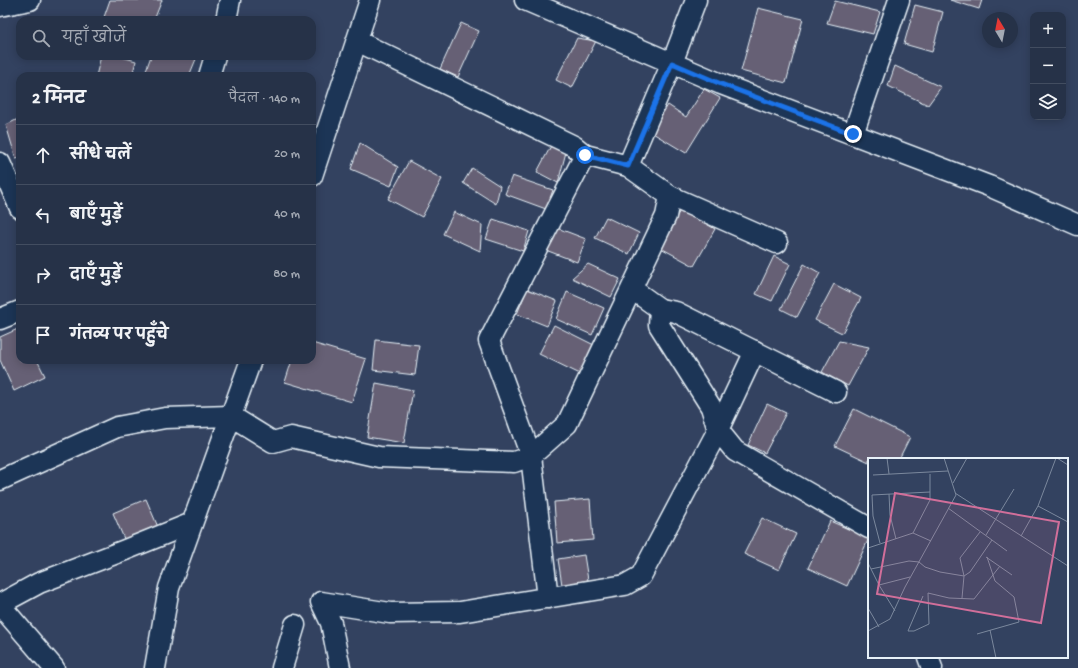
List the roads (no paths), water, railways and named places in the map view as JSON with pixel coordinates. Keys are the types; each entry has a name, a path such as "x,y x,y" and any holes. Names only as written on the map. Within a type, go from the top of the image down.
{"street":[{"path":"0,6 30,0"},
{"path":"227,16 230,0"},
{"path":"316,164 370,0"},
{"path":"525,0 721,84 989,186 1078,225"},
{"path":"628,166 672,63 696,0"},
{"path":"853,134 899,0"},
{"path":"357,40 574,146 585,155 628,166 670,196 777,243"},
{"path":"210,72 214,60"},
{"path":"548,598 531,456 489,341 585,155"},
{"path":"0,163 16,199"},
{"path":"0,480 117,426 165,418 231,416 273,442 291,437 379,457 514,462 531,456 567,424 666,216 670,196"},
{"path":"632,289 660,309 676,312 836,392"},
{"path":"660,309 660,325 711,407 718,430 735,451 868,527"},
{"path":"0,319 16,313"},
{"path":"340,668 331,623 321,602 390,613 460,612 626,585 641,576 718,430 755,351"},
{"path":"155,668 169,588 250,364"},
{"path":"54,668 0,605 39,583 192,523"},
{"path":"282,668 295,625"},
{"path":"928,658 932,668"}]}
